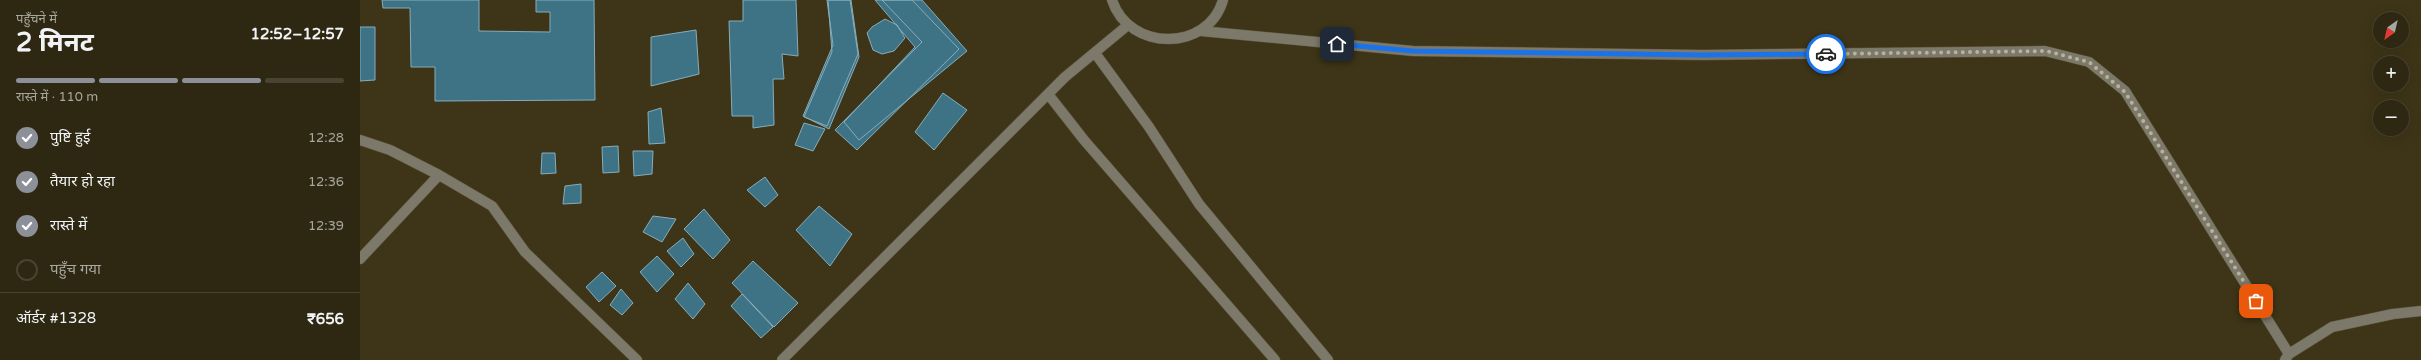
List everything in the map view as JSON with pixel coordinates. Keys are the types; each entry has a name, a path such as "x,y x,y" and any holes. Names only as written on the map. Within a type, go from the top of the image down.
{"street":[{"path":"1112,0 1128,25 1150,38 1176,40 1201,31 1413,51 1702,55 2046,51 2089,62 2125,92 2287,357 2332,327 2393,314 2421,311"},
{"path":"1201,31 1220,11 1223,0"},
{"path":"782,360 1065,77 1128,25"},
{"path":"1095,53 1149,127 1199,204 1328,360"},
{"path":"1048,94 1084,140 1275,360"},
{"path":"360,140 390,150 439,175 492,206 525,252 637,360"},
{"path":"360,259 439,175"}],"building":[{"path":"382,0 479,0 479,31 550,32 550,12 536,12 536,0 594,0 595,100 435,101 435,67 411,67 410,8 383,8"},
{"path":"743,0 796,0 798,56 782,54 784,79 773,79 774,125 753,128 753,116 732,116 729,21 743,21"},
{"path":"827,0 851,0 859,57 829,129 803,116 833,45"},
{"path":"828,0 850,0 858,54 827,126 804,117 832,52"},
{"path":"875,0 922,0 967,51 859,140 844,122 915,47"},
{"path":"882,0 912,0 959,49 857,150 835,130 922,42"},
{"path":"885,19 897,25 905,38 894,51 882,54 873,50 867,33 872,27"},
{"path":"360,27 375,27 375,80 360,81"},
{"path":"696,30 699,74 651,86 651,37"},
{"path":"943,93 967,110 934,150 915,132"},
{"path":"661,108 665,143 649,144 648,112"},
{"path":"804,123 825,129 813,151 795,145"},
{"path":"618,146 619,172 603,173 602,147"},
{"path":"633,151 653,151 652,174 634,176"},
{"path":"542,153 555,153 556,173 541,174"},
{"path":"765,177 778,195 765,207 747,190"},
{"path":"581,184 581,203 563,204 565,186"},
{"path":"819,206 852,234 830,266 796,230"},
{"path":"704,209 730,240 713,259 684,229"},
{"path":"653,216 676,219 662,242 643,232"},
{"path":"683,238 694,254 681,267 667,251"},
{"path":"657,256 674,274 657,292 640,272"},
{"path":"753,261 798,303 774,327 732,283"},
{"path":"602,272 616,286 599,302 586,287"},
{"path":"688,283 705,304 693,319 675,299"},
{"path":"621,289 633,303 622,315 610,305"},
{"path":"742,294 773,327 761,338 731,306"}],"way so far":[{"path":"1826,54 2046,51 2089,62 2125,92 2256,301"}],"route":[{"path":"1337,44 1413,51 1702,55 1826,54"}]}
